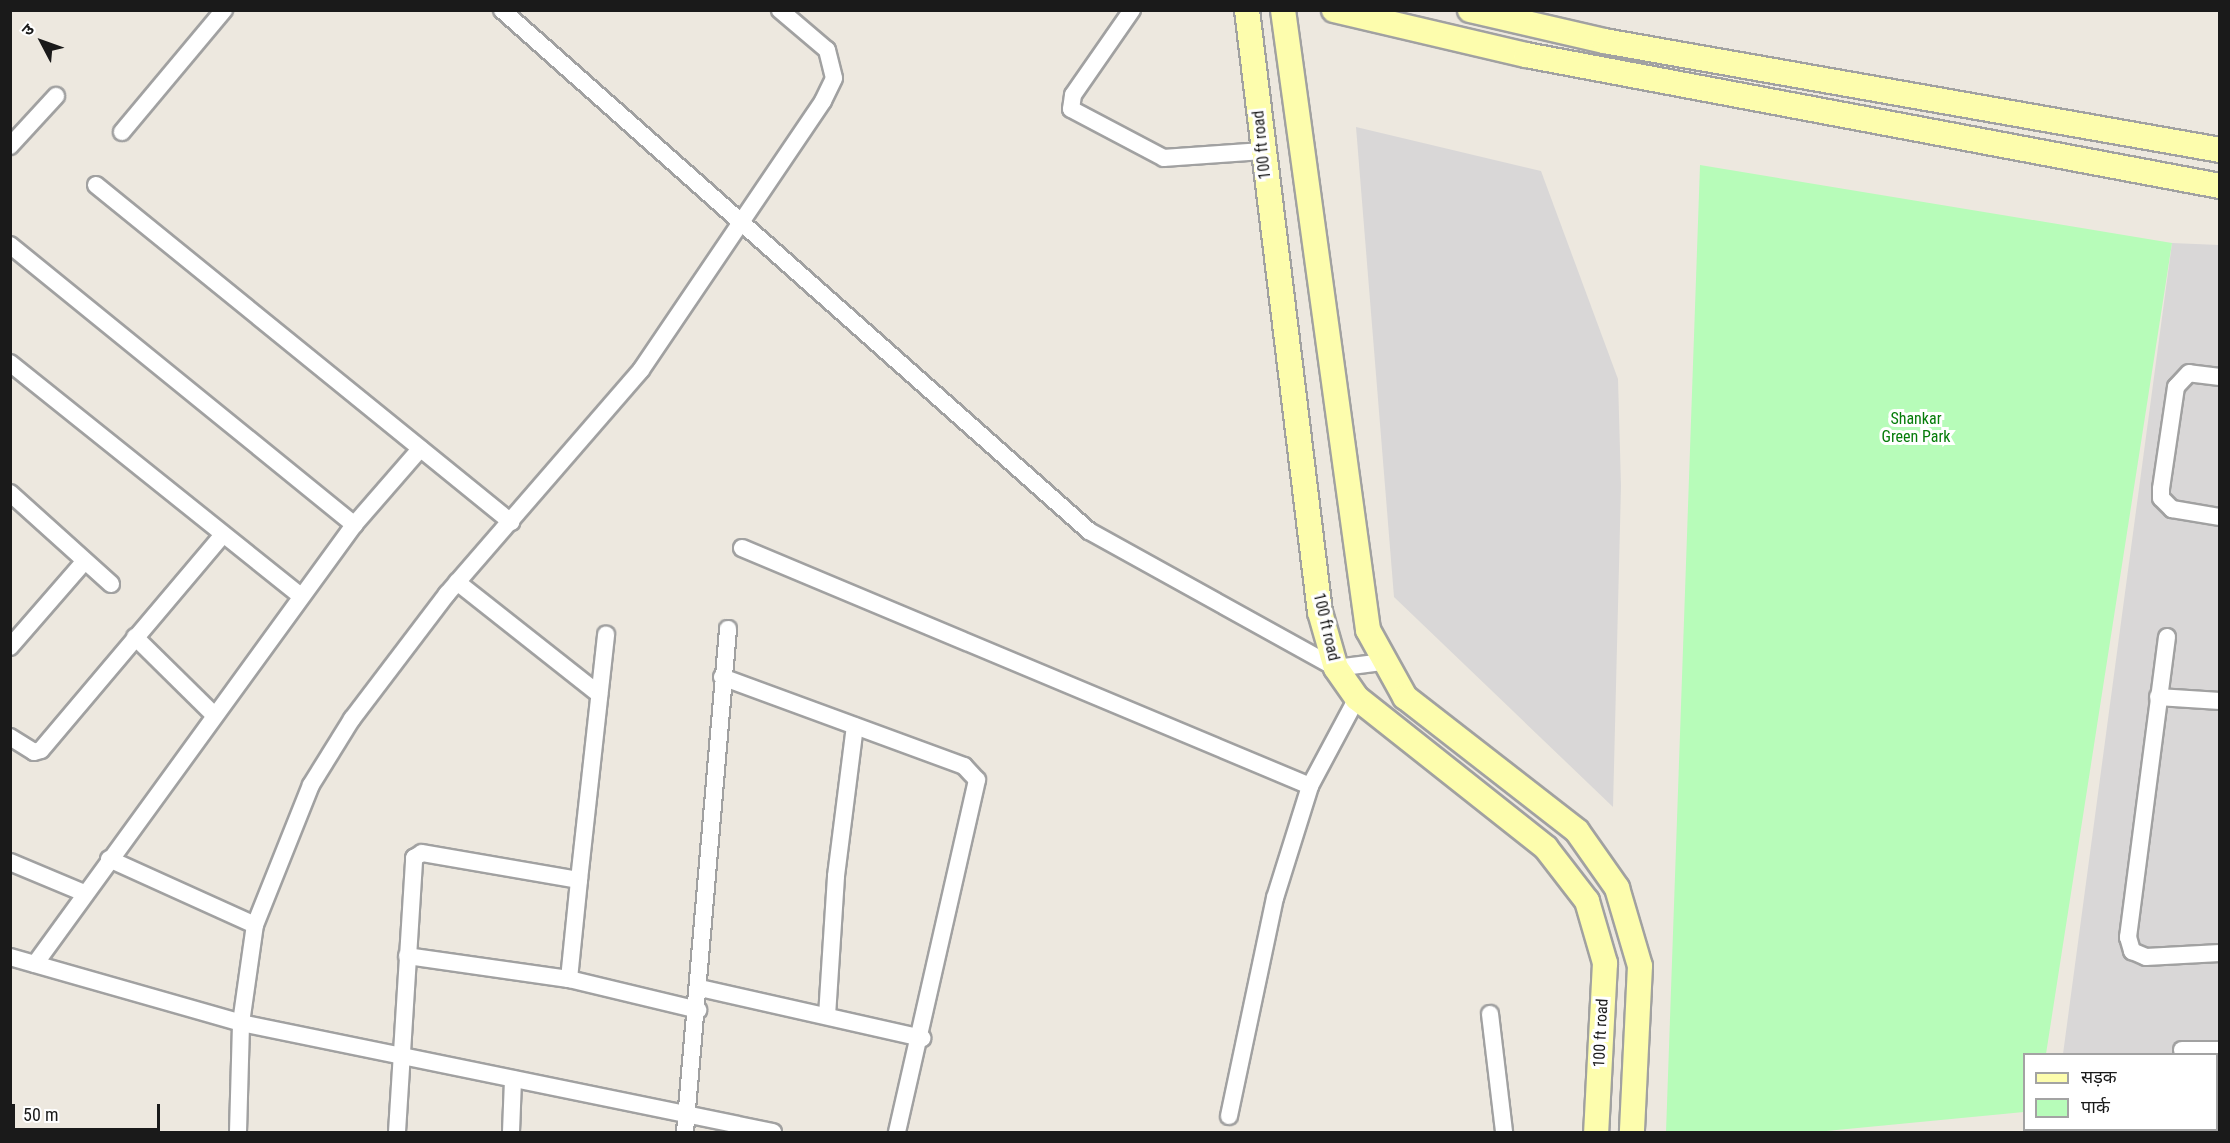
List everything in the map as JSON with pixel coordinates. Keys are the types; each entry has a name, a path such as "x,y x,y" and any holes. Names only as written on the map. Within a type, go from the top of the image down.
{"main road":[{"name":"100 ft road","path":"1247,10 1262,151 1320,612 1336,668 1357,698 1546,848 1587,901 1605,963 1596,1132"},
{"path":"1283,10 1368,630 1382,662 1405,697 1577,831 1617,888 1640,966 1632,1132"},
{"path":"1334,10 1526,56 2220,186"},
{"path":"1470,10 1604,40 2220,150"}],"street":[{"path":"122,132 224,10"},
{"path":"502,10 1089,531 1336,668 1382,662"},
{"path":"238,1132 242,1023 255,925 311,785 352,719 457,582 641,370 744,225 834,78 827,50 780,10"},
{"path":"1132,10 1073,95 1071,109 1164,158 1262,151"},
{"path":"10,146 56,96"},
{"path":"96,185 511,522"},
{"path":"10,245 354,525"},
{"path":"10,363 221,537 301,596"},
{"path":"2220,377 2189,373 2176,387 2161,489 2161,498 2172,509 2220,517"},
{"path":"35,964 84,893 354,525 420,449"},
{"path":"11,494 111,584"},
{"path":"10,737 34,752 41,750 221,537"},
{"path":"742,548 1310,786"},
{"path":"10,647 84,562"},
{"path":"457,582 599,694"},
{"path":"685,1132 700,988 722,677 728,628"},
{"path":"569,979 606,634"},
{"path":"135,637 214,715"},
{"path":"2167,637 2128,937 2132,951 2146,957 2220,953"},
{"path":"722,677 964,766 977,780 922,1038 897,1132"},
{"path":"2158,697 2220,702"},
{"path":"1229,1116 1275,898 1310,786 1357,698"},
{"path":"827,1016 836,876 855,726"},
{"path":"397,1132 407,956 419,853 579,880"},
{"path":"109,859 255,925"},
{"path":"10,862 84,893"},
{"path":"407,956 569,979 698,1010"},
{"path":"10,957 242,1023 773,1132"},
{"path":"700,988 922,1038"},
{"path":"1490,1014 1504,1132"},
{"path":"2182,1050 2220,1050"},
{"path":"511,1132 513,1079"}],"shaded area":[{"path":"1356,127 1541,171 1618,379 1621,486 1613,807 1394,597"},
{"path":"2172,243 2219,245 2219,1132 2052,1132 2218,1131 2218,1053 2063,1053"}],"green space":[{"name":"Shankar Green Park","path":"1700,165 2172,243 2046,1053 2023,1053 2023,1112 1816,1132 1666,1132"}]}
